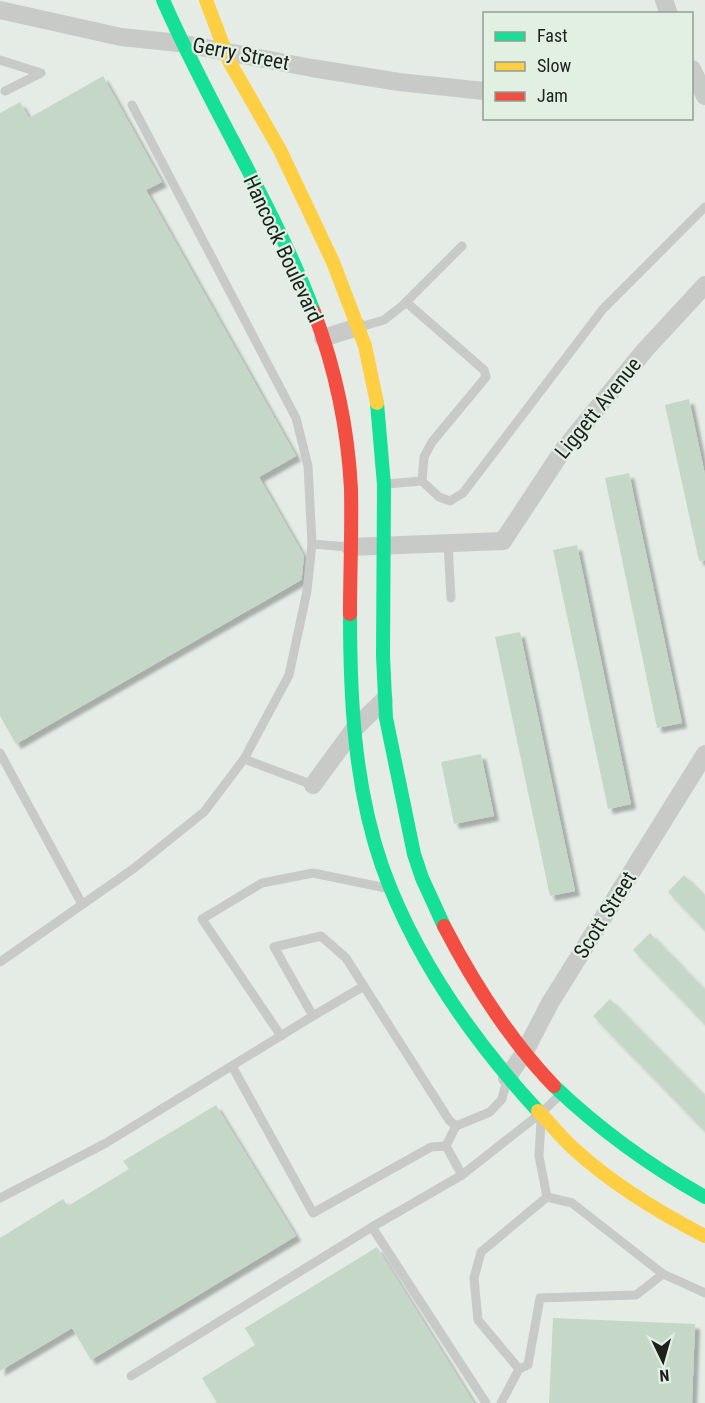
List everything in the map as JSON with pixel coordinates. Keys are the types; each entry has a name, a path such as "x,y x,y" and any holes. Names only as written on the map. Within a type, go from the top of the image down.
{"street":[{"name":"Hancock Boulevard","path":"163,0 179,42 284,241 300,276 323,338 334,378 350,480 349,656 354,729 381,864 391,889 435,978 507,1078 575,1149 647,1202 705,1236"},
{"name":"Hancock Boulevard","path":"206,0 224,51 310,210 340,278 368,354 378,398 384,450 384,700 391,753 405,819 421,876 471,973 524,1053 562,1093 619,1142 668,1176 705,1197"},
{"name":"Gerry Street","path":"0,10 121,37 179,42 399,82 483,91"},
{"path":"693,71 705,98"},
{"name":"Liggett Avenue","path":"448,543 503,541 563,450 645,350 705,285"},
{"path":"323,338 358,327"},
{"path":"350,547 448,543"},
{"path":"313,785 354,729 384,700"},
{"name":"Scott Street","path":"507,1078 524,1053 550,1003 705,754"}],"lane":[{"path":"0,60 41,73 5,92"},
{"path":"0,962 133,869 204,812 244,759 289,675 307,591 312,544 308,466 296,418 132,105"},
{"path":"384,485 422,481 440,497 450,501 463,493 603,309 705,207"},
{"path":"358,327 384,320 406,302 462,246"},
{"path":"406,302 484,370 486,377 432,442 424,457 422,481"},
{"path":"448,543 451,598"},
{"path":"312,544 350,547"},
{"path":"0,753 81,904"},
{"path":"244,759 313,785"},
{"path":"281,1036 202,919 262,883 313,873 391,889"},
{"path":"313,1016 274,947 321,936 346,958 452,1123 446,1146 462,1175"},
{"path":"0,1198 106,1143 364,986"},
{"path":"232,1066 313,1213 431,1147 446,1146"},
{"path":"452,1123 490,1112 502,1099 507,1078"},
{"path":"131,1376 372,1227 462,1175 541,1113 562,1093"},
{"path":"541,1113 539,1156 547,1197"},
{"path":"547,1197 572,1203 663,1274 705,1293"},
{"path":"519,1369 478,1320 474,1278 481,1252 547,1197"},
{"path":"372,1227 486,1403"},
{"path":"501,1403 519,1369 528,1365 540,1298 636,1295 663,1274"}],"building":[{"path":"103,76 162,182 146,190 296,456 259,477 304,556 302,575 301,580 16,744 0,716 0,113 20,102 29,118"},
{"path":"689,399 705,475 705,560 699,561 665,405"},
{"path":"629,473 682,723 657,728 605,478"},
{"path":"577,545 631,804 608,809 553,550"},
{"path":"520,632 575,891 550,896 495,637"},
{"path":"481,754 494,816 454,824 441,762"},
{"path":"684,875 705,896 705,930 668,892"},
{"path":"650,933 705,990 705,1024 633,950"},
{"path":"610,999 705,1096 705,1131 593,1016"},
{"path":"216,1105 296,1236 91,1360 72,1328 0,1371 0,1238 63,1199 68,1206 129,1169 123,1161"},
{"path":"377,1247 474,1403 217,1403 202,1378 255,1345 245,1328"},
{"path":"553,1318 695,1324 692,1403 549,1403"}],"traffic: fast":[{"path":"163,0 200,78 280,233 314,312"},
{"path":"377,403 384,485 383,656 386,718 414,854 422,878 444,926"},
{"path":"350,614 353,709 360,773 365,804 382,866 395,900 428,965 468,1026 538,1111"},
{"path":"554,1086 589,1118 626,1146 705,1197"}],"traffic: slow":[{"path":"206,0 229,61 280,150 333,262 365,346 377,403"},
{"path":"538,1111 569,1144 603,1174 653,1207 705,1236"}],"traffic: jam":[{"path":"314,312 334,377 347,444 351,489 350,614"},
{"path":"444,926 493,1010 554,1086"}]}
